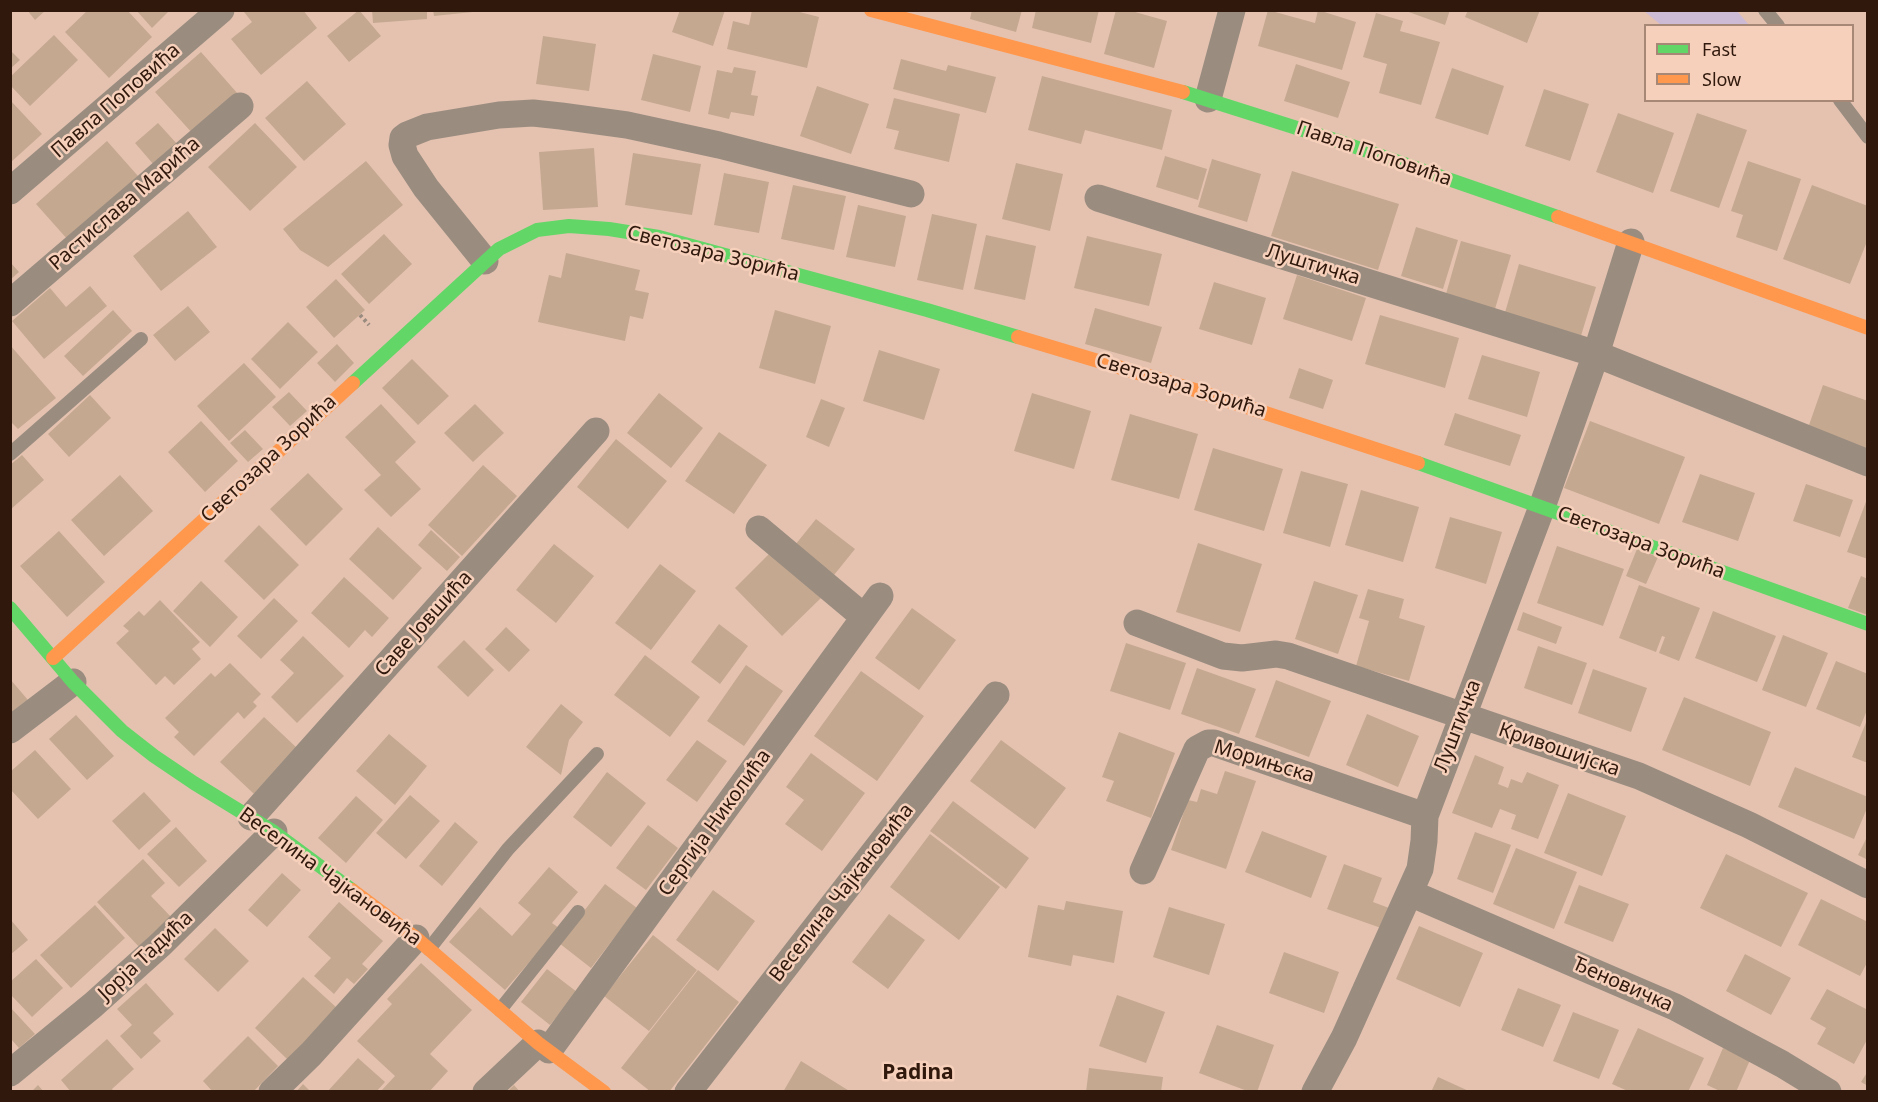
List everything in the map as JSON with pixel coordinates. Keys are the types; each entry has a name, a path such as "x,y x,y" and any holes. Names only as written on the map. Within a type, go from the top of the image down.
{"street":[{"name":"Павла Поповића","path":"10,191 221,10"},
{"name":"Павла Поповића","path":"871,10 1208,99 1341,142 1631,242 1868,328"},
{"path":"1208,99 1232,10"},
{"name":"Растислава Марића","path":"10,303 240,106"},
{"path":"485,261 426,188 405,156 402,145 403,138 407,135 427,127 499,115 533,113 561,116 627,125 911,194"},
{"name":"Луштичка","path":"1098,198 1596,354 1868,463"},
{"name":"Светозара Зорића","path":"52,658 485,261 499,249 520,237 555,226 591,227 659,237 927,310 1195,390 1364,444 1868,624"},
{"name":"Луштичка","path":"1315,1092 1344,1038 1410,893 1423,858 1425,816 1542,507 1596,354 1631,242"},
{"name":"Саве Јовшића","path":"251,817 596,431"},
{"name":"Сергија Николића","path":"486,1092 544,1046 872,606 759,529"},
{"name":"Веселина Чајкановића","path":"10,608 73,682 122,731 154,756 274,832 422,943 500,1010 604,1092"},
{"name":"Кривошијска","path":"1137,623 1223,656 1242,658 1276,654 1288,656 1639,776 1749,825 1868,885"},
{"path":"10,730 73,682"},
{"name":"Веселина Чајкановића","path":"688,1092 996,695"},
{"name":"Морињска","path":"1143,871 1197,749 1208,743 1214,743 1425,816"},
{"name":"Јорја Тадића","path":"10,1073 93,1005 161,944 274,832"},
{"name":"Ђеновичка","path":"1410,893 1675,1007 1782,1064 1828,1092"},
{"path":"272,1092 422,943"}],"lane":[{"path":"1765,10 1776,24"},
{"path":"1842,102 1868,136"},
{"path":"10,454 141,339"},
{"path":"422,943 597,754"},
{"path":"500,1010 578,912"}],"path":[{"path":"360,315 374,329"}],"shaded area":[{"path":"1644,11 1737,11 1748,24 1660,24"}],"building":[{"path":"27,10 46,10 35,20"},
{"path":"88,10 127,10 152,37 109,78 65,32"},
{"path":"136,10 170,10 152,28"},
{"path":"247,10 303,10 317,28 261,75 231,39 252,22 244,12"},
{"path":"359,10 381,36 349,62 327,36"},
{"path":"372,10 427,10 427,19 373,23"},
{"path":"433,10 473,10 473,12 434,16"},
{"path":"680,10 725,10 713,46 672,32"},
{"path":"752,10 792,10 819,17 807,68 727,49 733,21 749,25"},
{"path":"972,10 1022,10 1016,32 970,19"},
{"path":"1036,10 1099,10 1091,43 1032,28"},
{"path":"1116,10 1128,10 1167,21 1154,68 1104,54"},
{"path":"1268,10 1315,23 1318,10 1356,22 1342,70 1258,46"},
{"path":"1403,10 1450,10 1445,25"},
{"path":"1468,10 1540,10 1527,43 1465,17"},
{"path":"1376,13 1403,21 1400,31 1440,42 1421,105 1379,93 1387,64 1363,57"},
{"path":"54,35 78,60 30,106 10,85 10,77"},
{"path":"543,36 596,44 589,91 536,84"},
{"path":"10,50 20,60 10,69"},
{"path":"201,52 238,94 193,134 155,92"},
{"path":"653,54 701,66 690,112 641,100"},
{"path":"901,59 946,71 948,65 996,77 986,113 893,89"},
{"path":"1296,64 1350,82 1338,118 1284,101"},
{"path":"734,67 756,71 751,95 758,96 754,116 731,112 729,119 708,114 717,70 732,73"},
{"path":"1452,68 1504,86 1488,135 1435,118"},
{"path":"1042,76 1172,110 1162,150 1085,130 1081,144 1028,130"},
{"path":"307,81 346,124 304,161 265,118"},
{"path":"817,86 869,104 851,154 800,136"},
{"path":"1544,89 1589,104 1570,161 1525,146"},
{"path":"894,98 960,114 949,162 894,149 899,131 886,128"},
{"path":"10,100 42,134 10,163"},
{"path":"1618,113 1674,133 1653,193 1596,172"},
{"path":"1697,113 1747,130 1719,208 1670,191"},
{"path":"158,123 178,145 154,165 135,143"},
{"path":"255,123 297,167 250,211 208,167"},
{"path":"107,141 138,176 68,240 36,204"},
{"path":"594,148 598,207 543,210 539,152"},
{"path":"633,153 701,164 692,215 625,205"},
{"path":"1165,156 1207,169 1198,200 1156,187"},
{"path":"1212,159 1261,174 1247,222 1198,207"},
{"path":"366,161 403,205 328,267 300,250 283,229"},
{"path":"1748,161 1801,179 1777,251 1736,237 1743,215 1731,211"},
{"path":"1016,163 1063,174 1050,231 1002,219"},
{"path":"1292,171 1399,204 1378,270 1271,236"},
{"path":"724,173 769,182 759,233 714,225"},
{"path":"793,185 846,196 834,250 781,239"},
{"path":"1812,185 1868,206 1868,239 1850,284 1783,259"},
{"path":"858,205 906,216 895,267 846,257"},
{"path":"188,211 217,247 161,291 133,256"},
{"path":"932,214 977,224 963,290 917,280"},
{"path":"1416,227 1458,240 1443,289 1401,276"},
{"path":"384,234 412,264 369,304 341,274"},
{"path":"986,235 1036,246 1025,300 974,289"},
{"path":"1087,236 1162,254 1149,306 1074,288"},
{"path":"1461,241 1511,255 1495,309 1446,294"},
{"path":"566,253 640,270 635,290 649,293 643,319 630,316 625,341 538,322 549,275 561,278"},
{"path":"10,262 19,272 10,280"},
{"path":"1519,264 1596,287 1580,339 1504,316"},
{"path":"1297,275 1366,298 1352,341 1283,319"},
{"path":"336,279 365,310 334,338 306,307"},
{"path":"1214,282 1266,298 1252,345 1199,329"},
{"path":"90,286 107,306 44,359 12,321 50,288 66,307"},
{"path":"188,306 210,332 175,361 153,335"},
{"path":"1095,308 1162,327 1151,363 1085,344"},
{"path":"113,310 132,331 83,376 64,356"},
{"path":"775,310 831,326 815,384 759,368"},
{"path":"1380,315 1459,338 1445,388 1365,364"},
{"path":"288,322 318,352 280,389 251,359"},
{"path":"337,344 354,363 335,382 317,363"},
{"path":"10,345 56,398 18,429 10,421"},
{"path":"879,350 940,369 924,420 863,401"},
{"path":"1482,355 1540,372 1527,417 1468,399"},
{"path":"412,359 449,396 418,425 382,388"},
{"path":"244,363 276,397 229,441 197,406"},
{"path":"1299,368 1333,380 1323,409 1289,398"},
{"path":"1823,385 1868,401 1868,450 1808,428"},
{"path":"289,392 307,411 290,426 272,407"},
{"path":"659,393 703,428 671,468 627,433"},
{"path":"1032,393 1091,411 1074,469 1014,451"},
{"path":"90,395 111,418 69,457 48,434"},
{"path":"821,399 845,408 829,447 806,437"},
{"path":"381,404 416,442 395,462 421,489 391,517 364,490 381,475 345,437"},
{"path":"475,404 504,433 473,462 444,433"},
{"path":"1455,413 1521,435 1510,466 1444,445"},
{"path":"1130,414 1198,434 1179,499 1111,480"},
{"path":"201,421 238,461 205,492 168,452"},
{"path":"1590,421 1685,457 1659,524 1564,488"},
{"path":"245,430 263,449 248,462 230,443"},
{"path":"719,432 767,465 734,514 685,481"},
{"path":"616,439 667,481 628,529 577,487"},
{"path":"1213,448 1283,469 1264,531 1194,510"},
{"path":"22,455 44,480 10,510 10,465"},
{"path":"483,465 517,496 462,556 428,525"},
{"path":"1301,471 1348,484 1330,547 1283,533"},
{"path":"308,473 343,509 306,546 270,509"},
{"path":"1700,474 1755,493 1738,541 1682,522"},
{"path":"120,475 153,511 104,556 71,520"},
{"path":"1806,484 1853,500 1840,537 1793,521"},
{"path":"1361,490 1419,507 1403,562 1345,545"},
{"path":"1868,499 1868,559 1847,552"},
{"path":"1450,517 1502,532 1486,584 1435,568"},
{"path":"816,519 855,549 830,580 791,550"},
{"path":"259,525 299,565 264,600 224,561"},
{"path":"378,527 422,568 393,600 349,559"},
{"path":"431,530 460,557 447,571 418,545"},
{"path":"59,531 105,582 67,617 20,566"},
{"path":"1198,543 1262,564 1240,632 1176,612"},
{"path":"554,544 594,576 556,623 516,590"},
{"path":"1557,546 1624,569 1603,626 1537,603"},
{"path":"1637,549 1658,557 1646,584 1626,576"},
{"path":"773,550 821,598 782,636 735,588"},
{"path":"660,564 696,591 651,650 615,623"},
{"path":"1861,576 1868,579 1868,615 1848,608"},
{"path":"344,577 389,618 372,637 365,630 349,648 311,613"},
{"path":"201,581 238,617 210,647 173,611"},
{"path":"1314,581 1358,595 1338,654 1295,639"},
{"path":"1639,585 1700,608 1679,661 1659,653 1665,637 1662,636 1656,652 1619,638"},
{"path":"1368,589 1404,599 1399,618 1425,626 1409,681 1356,666 1369,621 1359,618"},
{"path":"274,598 298,621 261,659 237,636"},
{"path":"160,600 200,642 192,649 201,659 174,685 165,676 156,685 116,643 129,631 123,626 139,611 144,616"},
{"path":"912,608 956,640 919,690 875,658"},
{"path":"1713,611 1776,636 1757,682 1695,658"},
{"path":"1523,612 1562,627 1556,644 1517,630"},
{"path":"719,624 748,646 720,684 691,662"},
{"path":"506,627 530,650 509,672 485,649"},
{"path":"1783,635 1828,653 1806,707 1762,690"},
{"path":"303,636 344,676 297,723 271,697 294,673 280,660"},
{"path":"464,640 494,670 468,697 437,667"},
{"path":"1126,643 1186,663 1170,710 1110,691"},
{"path":"1538,646 1587,663 1572,705 1524,688"},
{"path":"645,655 700,697 670,737 614,695"},
{"path":"1836,661 1868,674 1868,708 1860,727 1816,709"},
{"path":"230,663 261,694 253,702 257,706 244,719 238,712 194,756 174,737 179,732 165,718 211,673 215,677"},
{"path":"746,665 783,691 744,746 707,721"},
{"path":"1197,668 1256,689 1239,734 1181,714"},
{"path":"1593,669 1647,688 1631,732 1578,713"},
{"path":"861,671 924,716 877,781 814,736"},
{"path":"10,679 28,700 10,715"},
{"path":"1276,680 1331,701 1309,757 1255,737"},
{"path":"1684,697 1771,732 1750,786 1662,750"},
{"path":"561,704 583,722 569,740 561,775 526,747"},
{"path":"1367,714 1419,736 1398,787 1346,765"},
{"path":"76,715 114,756 87,780 49,739"},
{"path":"264,717 297,748 254,794 220,762"},
{"path":"1868,720 1868,763 1852,757"},
{"path":"1119,732 1175,753 1151,818 1106,801 1114,781 1102,777"},
{"path":"389,734 427,766 395,805 356,771"},
{"path":"697,740 727,761 697,802 666,780"},
{"path":"1001,740 1066,788 1035,829 970,781"},
{"path":"35,750 71,789 38,819 10,789 10,772"},
{"path":"811,753 865,793 822,851 785,824 804,800 786,787"},
{"path":"1475,755 1504,767 1498,784 1508,788 1511,779 1522,783 1527,772 1559,785 1538,839 1511,829 1516,815 1500,809 1492,828 1452,813"},
{"path":"1795,767 1868,797 1868,806 1854,839 1778,807"},
{"path":"1225,771 1256,781 1226,869 1171,850 1188,800 1197,802 1201,789 1217,794"},
{"path":"607,772 646,803 611,847 573,817"},
{"path":"144,792 171,821 139,850 112,821"},
{"path":"1568,793 1626,816 1602,876 1544,853"},
{"path":"410,795 440,821 406,859 376,833"},
{"path":"356,796 383,820 346,863 318,838"},
{"path":"953,801 1029,858 1006,889 930,831"},
{"path":"455,822 478,842 442,886 419,866"},
{"path":"648,825 678,848 646,890 616,868"},
{"path":"176,827 207,861 179,887 147,854"},
{"path":"1262,831 1327,856 1311,898 1245,872"},
{"path":"1475,832 1511,845 1493,893 1457,879"},
{"path":"930,834 1000,887 959,940 890,887"},
{"path":"1868,835 1868,860 1858,855"},
{"path":"1516,848 1577,872 1554,929 1493,904"},
{"path":"1726,854 1808,893 1781,947 1700,908"},
{"path":"143,859 165,883 151,896 173,919 141,949 97,902"},
{"path":"1344,864 1382,878 1373,902 1389,908 1381,928 1327,909"},
{"path":"549,867 578,892 552,923 559,928 505,990 449,942 480,907 512,936 531,914 518,903"},
{"path":"282,873 301,890 267,927 248,910"},
{"path":"605,884 637,908 591,968 559,943"},
{"path":"1579,885 1629,904 1613,942 1564,923"},
{"path":"713,890 755,921 718,971 676,940"},
{"path":"1821,899 1868,922 1868,961 1860,976 1798,945"},
{"path":"1066,901 1123,911 1114,963 1073,955 1071,966 1028,957 1038,905 1064,910"},
{"path":"339,902 383,941 362,964 368,969 354,984 347,978 334,994 314,976 331,958 308,937"},
{"path":"95,905 125,938 71,988 40,955"},
{"path":"1169,907 1225,924 1209,975 1153,957"},
{"path":"889,914 925,940 888,989 852,962"},
{"path":"10,919 28,940 10,955"},
{"path":"1419,926 1483,953 1460,1007 1396,979"},
{"path":"215,928 249,961 218,992 184,959"},
{"path":"653,935 697,970 649,1031 604,996"},
{"path":"1284,952 1339,972 1324,1013 1269,993"},
{"path":"1745,954 1791,978 1771,1015 1726,991"},
{"path":"36,959 63,988 32,1017 10,994 10,982"},
{"path":"421,963 472,1010 430,1054 448,1071 429,1092 380,1092 395,1076 357,1041 392,1004 387,999"},
{"path":"547,969 577,992 550,1025 521,1002"},
{"path":"698,970 739,1002 669,1092 651,1092 621,1068"},
{"path":"303,977 337,1008 288,1060 255,1028"},
{"path":"146,983 174,1014 153,1033 161,1041 141,1059 120,1036 132,1025 117,1009"},
{"path":"1518,988 1561,1005 1543,1047 1501,1030"},
{"path":"1827,989 1868,1010 1868,1038 1854,1064 1817,1044 1826,1028 1810,1019"},
{"path":"1117,995 1165,1012 1146,1063 1099,1046"},
{"path":"10,1007 35,1034 19,1048 10,1038"},
{"path":"1573,1012 1619,1030 1599,1079 1553,1061"},
{"path":"1217,1025 1274,1045 1257,1092 1250,1092 1199,1073"},
{"path":"1638,1028 1704,1058 1688,1092 1630,1092 1612,1084"},
{"path":"248,1036 278,1066 253,1092 213,1092 203,1081"},
{"path":"107,1039 134,1069 112,1089 114,1092 71,1092 61,1080"},
{"path":"1723,1048 1750,1060 1736,1092 1722,1092 1707,1085"},
{"path":"358,1058 385,1082 376,1092 327,1092"},
{"path":"801,1061 851,1092 783,1092"},
{"path":"1089,1068 1163,1077 1161,1092 1086,1092"},
{"path":"1868,1071 1868,1086 1861,1082"},
{"path":"1438,1077 1471,1092 1431,1092"},
{"path":"303,1084 311,1092 296,1092"},
{"path":"38,1085 44,1092 31,1092"},
{"path":"514,1085 520,1092 507,1092"}],"traffic: fast":[{"path":"1183,92 1341,142 1558,217"},
{"path":"353,383 499,249 537,230 569,226 609,229 659,237 1018,337"},
{"path":"1418,463 1868,624"},
{"path":"10,608 73,682 122,731 194,783 274,832 352,890"}],"traffic: slow":[{"path":"871,10 1183,92"},
{"path":"1558,217 1868,328"},
{"path":"1018,337 1195,390 1418,463"},
{"path":"53,658 353,383"},
{"path":"352,890 416,938 538,1043 604,1092"}],"district":[{"name":"Padina","path":"918,1073"}]}
